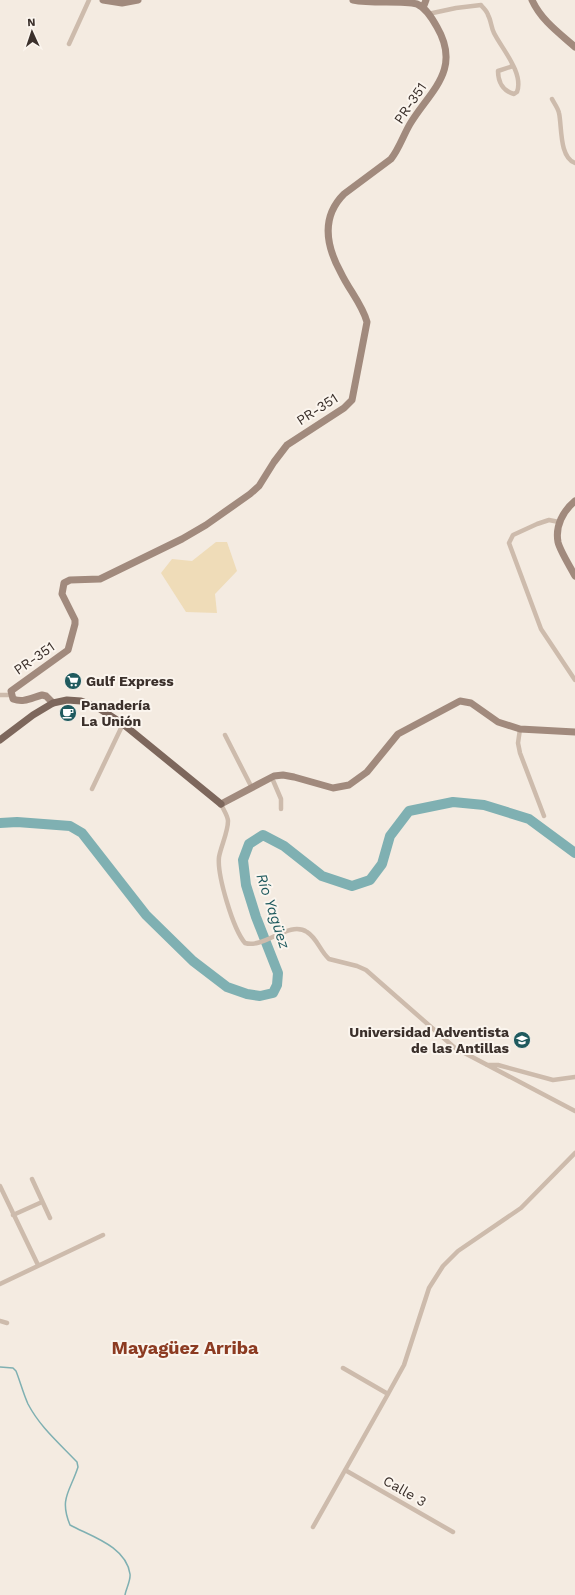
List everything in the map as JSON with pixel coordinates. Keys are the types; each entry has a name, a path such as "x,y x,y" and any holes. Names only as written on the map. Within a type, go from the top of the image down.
{"main road":[{"path":"0,740 33,715 53,703 67,700 81,701 97,707 123,724 221,804"}],"street":[{"path":"69,44 89,0"},
{"path":"103,0 122,3 138,0"},
{"path":"353,0 370,3 403,1 416,4 426,11 481,5 489,16 495,35 511,59 519,84 518,92 514,94 508,92 504,88 498,75 498,71 513,66"},
{"path":"426,0 426,11"},
{"path":"532,0 546,21 575,47"},
{"name":"PR-351","path":"53,703 42,694 21,702 13,699 11,696 11,691 14,687 68,650 75,620 62,594 64,583 70,580 100,579 182,539 206,525 255,490 287,445 344,408 352,400 367,322 363,310 340,273 334,259 329,240 329,219 334,206 344,194 391,159 411,122 442,78 446,59 445,45 442,36 426,11"},
{"path":"552,99 559,112 560,131 565,152 571,161 575,163"},
{"path":"575,501 566,508 559,522 558,542 575,576"},
{"path":"559,522 549,520 537,524 513,535 509,543 541,629 575,680"},
{"path":"0,695 11,696"},
{"path":"575,732 520,729 498,722 471,703 460,701 398,734 367,772 349,785 333,788 283,775 272,778 221,804 228,821 219,859 222,879 233,924 245,943 255,944 294,929 306,931 312,935 329,959 357,966 366,970 455,1048 575,1111"},
{"path":"92,788 123,724"},
{"path":"520,729 518,743 520,753 544,816"},
{"path":"225,735 252,788"},
{"path":"272,778 281,799 281,809"},
{"path":"486,1065 498,1065 554,1080 575,1078"},
{"path":"313,1527 404,1364 429,1288 443,1266 458,1251 521,1208 575,1153"},
{"path":"32,1179 50,1218"},
{"path":"0,1186 38,1265"},
{"path":"14,1215 42,1202"},
{"path":"0,1284 103,1236"},
{"path":"0,1321 7,1323"},
{"path":"343,1368 388,1394"},
{"name":"Calle 3","path":"345,1470 453,1532"}],"sand":[{"path":"216,542 227,542 237,571 215,594 217,613 186,612 161,573 172,559 192,561"}],"waterway":[{"name":"Río Yagüez","path":"0,823 17,822 70,826 82,833 146,915 193,961 227,987 247,994 260,996 273,993 277,985 278,973 256,917 246,885 243,860 249,844 263,835 284,846 322,876 352,886 370,880 382,864 390,836 409,811 453,802 484,805 529,819 575,853"},
{"path":"0,1367 13,1368 16,1371 26,1400 38,1420 77,1462 78,1467 67,1495 65,1508 70,1525 106,1543 122,1556 127,1564 130,1574 125,1595"}],"place":[{"name":"Gulf Express","path":"73,681"},
{"name":"Panadería La Unión","path":"68,713"},
{"name":"Universidad Adventista de las Antillas","path":"522,1040"}],"district":[{"name":"Mayagüez Arriba","path":"185,1348"}]}
